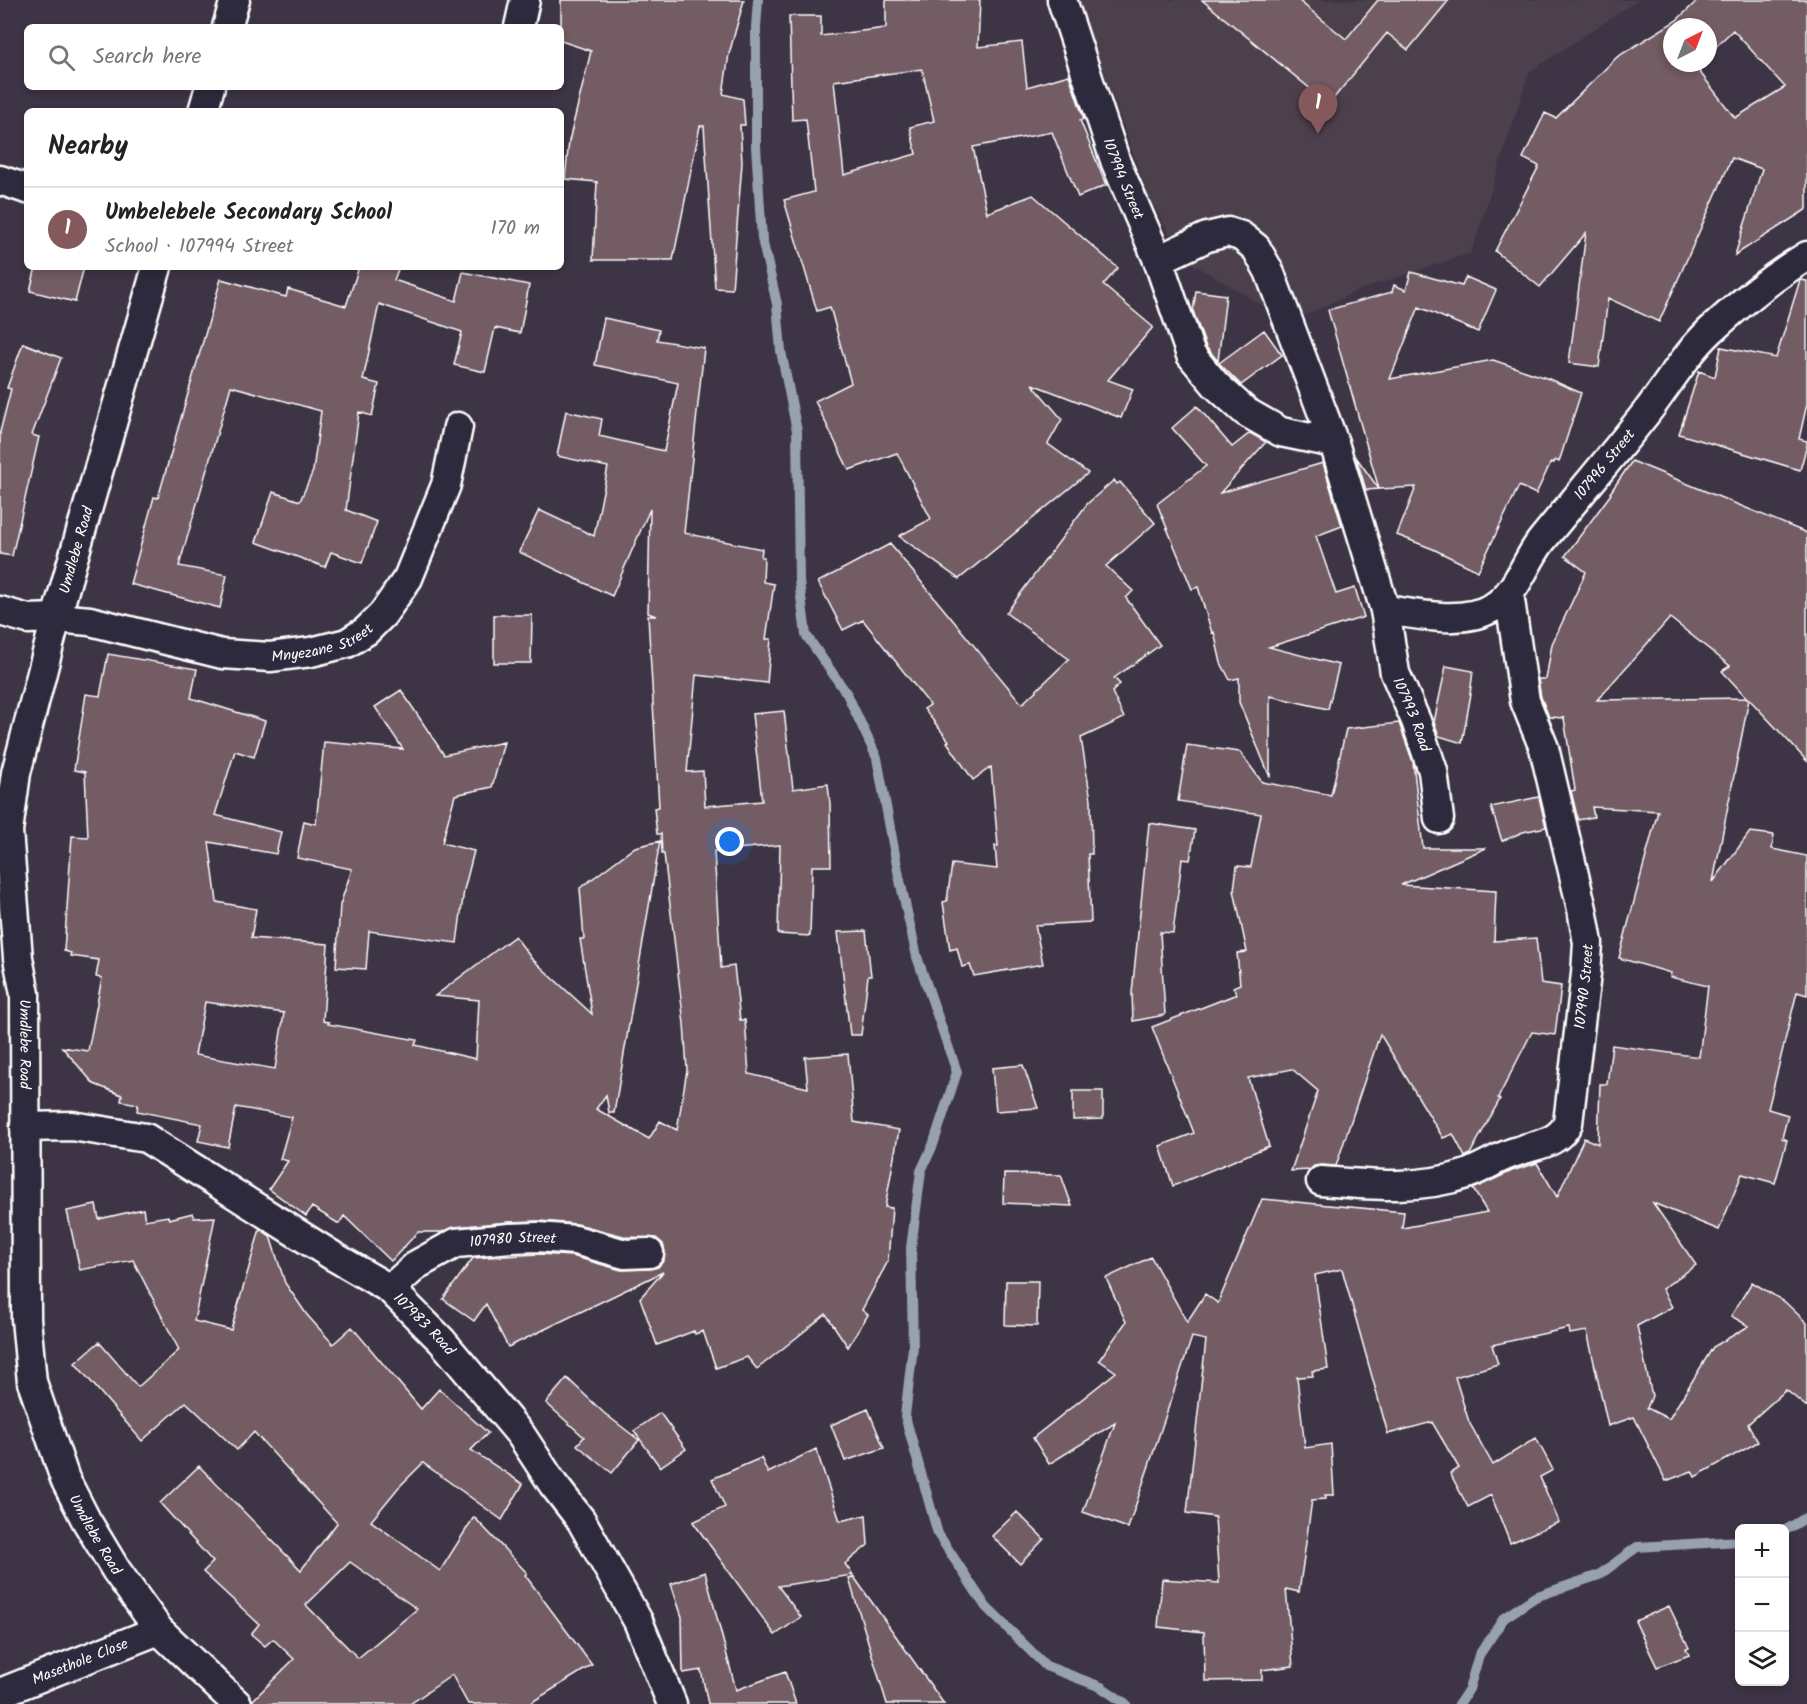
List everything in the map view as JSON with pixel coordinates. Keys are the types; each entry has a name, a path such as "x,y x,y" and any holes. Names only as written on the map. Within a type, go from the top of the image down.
{"street":[{"path":"228,24 235,0"},
{"path":"520,24 525,0"},
{"name":"107994 Street","path":"1062,0 1116,163 1158,260 1191,355 1216,385 1246,412 1281,432 1334,443"},
{"path":"204,108 209,90"},
{"path":"0,180 24,188"},
{"name":"107993 Road","path":"1158,260 1207,237 1228,232 1241,236 1256,248 1269,271 1334,443 1385,610 1395,673 1416,721 1433,771 1439,819"},
{"name":"107996 Street","path":"1385,610 1446,617 1467,616 1490,609 1509,594 1533,551 1709,332 1751,297 1807,256"},
{"name":"Umdlebe Road","path":"157,270 56,618 16,773 4,831 18,958 25,994 26,1319 32,1382 65,1479 86,1520 116,1570 159,1630 237,1704"},
{"name":"Mnyezane Street","path":"0,611 28,619 56,618 90,621 222,654 270,657 311,652 347,643 366,631 383,614 408,578 446,484 458,427"},
{"name":"107990 Street","path":"1321,1181 1408,1186 1465,1174 1511,1153 1551,1141 1560,1136 1568,1123 1588,943 1546,757 1525,701 1509,594"},
{"name":"107983 Road","path":"25,1127 72,1126 146,1138 333,1256 390,1289 442,1341 521,1435 553,1484 581,1520 638,1621 672,1704"},
{"name":"107980 Street","path":"390,1289 418,1264 456,1244 510,1238 538,1238 575,1240 625,1254 649,1253"},
{"name":"Masethole Close","path":"0,1693 159,1630"}],"shaded area":[{"path":"1078,0 1638,0 1529,72 1471,253 1359,290 1290,322 1183,258 1149,197"}],"building":[{"path":"561,0 744,0 729,54 723,94 743,99 745,125 740,125 742,163 732,289 715,288 704,126 700,126 673,260 593,260 597,182 565,179 569,141 591,51 564,42 564,24 561,24"},
{"path":"886,0 980,0 978,47 1022,42 1027,87 1069,75 1084,119 1080,120 1106,185 1078,197 1052,132 973,147 987,213 1033,195 1118,268 1103,285 1153,327 1108,380 1133,389 1121,418 1032,384 1062,419 1048,444 1088,473 959,579 899,536 931,519 897,453 849,470 815,401 851,383 830,307 817,311 784,200 814,192 806,119 792,120 789,16 821,16 821,36 886,28","holes":["922,69 934,121 910,127 916,154 844,175 834,81"]},
{"path":"1202,0 1298,0 1346,39 1378,0 1449,0 1408,50 1387,33 1329,104"},
{"path":"1698,0 1807,0 1807,209 1735,255 1762,169 1732,158 1659,322 1608,298 1599,367 1569,363 1586,233 1540,287 1495,251 1539,166 1523,158 1545,113 1556,118 1617,57 1663,29 1663,72 1700,72 1735,118 1785,87 1733,30 1717,45 1717,18 1679,18"},
{"path":"35,270 83,270 75,302 30,291"},
{"path":"358,270 398,270 394,280 456,301 463,272 529,285 520,333 495,328 485,372 454,365 462,332 379,304 363,380 379,384 372,416 359,412 346,510 377,522 362,563 331,552 325,567 256,542 273,492 300,501 313,471 321,411 231,386 179,566 227,575 220,608 130,584 154,497 158,498 221,279 286,297 288,289 346,306"},
{"path":"1411,272 1462,286 1466,277 1496,290 1478,332 1419,307 1390,379 1493,360 1549,379 1581,393 1559,462 1555,460 1554,463 1551,462 1536,494 1519,486 1478,571 1433,549 1397,535 1416,487 1379,489 1328,310 1392,292 1394,285 1406,290"},
{"path":"1800,280 1807,281 1807,404 1799,439 1807,441 1807,445 1800,470 1679,434 1699,371 1715,377 1721,347 1776,358"},
{"path":"1196,291 1226,295 1218,361 1206,347 1193,311"},
{"path":"604,318 659,330 657,340 704,348 684,533 762,549 763,582 774,584 766,639 771,639 767,683 696,675 687,772 703,771 705,806 762,801 752,714 784,711 793,789 828,784 831,866 812,866 810,936 778,934 780,845 714,851 721,968 734,966 740,1020 745,1020 749,1074 808,1088 805,1057 848,1054 854,1122 899,1130 885,1207 892,1208 888,1261 862,1310 868,1315 848,1347 826,1314 757,1369 747,1357 716,1368 703,1331 695,1334 694,1331 657,1345 640,1298 663,1272 508,1347 486,1304 474,1321 443,1299 473,1258 538,1254 572,1256 621,1270 650,1269 658,1267 664,1260 663,1244 656,1238 627,1237 577,1224 539,1221 509,1222 454,1227 442,1232 418,1232 391,1261 344,1216 339,1224 312,1207 306,1216 269,1189 288,1161 280,1159 292,1117 236,1107 228,1147 198,1141 202,1124 137,1111 138,1104 121,1101 122,1095 94,1084 62,1047 88,1051 102,978 96,977 99,960 70,956 71,953 64,951 72,836 88,837 85,772 74,770 86,694 100,696 108,654 197,669 191,698 265,721 254,757 235,751 215,815 281,832 276,854 209,842 217,902 256,909 251,938 328,944 323,1021 329,1022 328,1024 417,1040 415,1045 476,1059 479,1000 435,996 515,936 531,958 592,1014 580,939 584,939 580,888 635,847 660,841 614,1113 609,1113 606,1095 596,1109 649,1139 660,1121 677,1130 687,1070 684,1024 664,854 662,854 661,834 657,834 654,808 659,807 648,616 656,616 648,613 650,509 612,596 519,552 539,510 594,536 608,467 557,456 566,411 602,419 599,436 664,451 678,383 595,365","holes":["205,1002 284,1013 275,1069 195,1055"]},
{"path":"1264,330 1282,355 1241,385 1219,363"},
{"path":"23,343 61,358 32,435 39,437 12,556 0,554 0,432 11,389 7,388"},
{"path":"1197,406 1232,447 1250,433 1266,442 1220,493 1323,463 1342,526 1316,536 1336,594 1355,588 1364,617 1269,647 1339,665 1328,709 1270,696 1270,777 1239,702 1239,678 1230,680 1221,663 1214,632 1212,633 1198,587 1192,589 1157,504 1206,466 1172,428"},
{"path":"1356,457 1379,489 1366,490"},
{"path":"1632,461 1807,533 1807,761 1749,699 1713,882 1750,832 1774,835 1772,849 1807,856 1807,995 1797,992 1768,1109 1788,1115 1782,1138 1787,1140 1775,1183 1742,1174 1719,1230 1653,1203 1696,1265 1662,1289 1672,1307 1637,1326 1652,1396 1647,1408 1669,1419 1713,1347 1749,1326 1731,1316 1752,1282 1785,1302 1807,1323 1807,1407 1786,1390 1748,1424 1758,1442 1695,1477 1692,1471 1666,1481 1634,1417 1608,1426 1587,1331 1570,1334 1569,1328 1492,1345 1498,1364 1455,1377 1469,1422 1493,1465 1536,1438 1553,1470 1540,1477 1559,1522 1510,1543 1491,1495 1468,1507 1450,1473 1459,1468 1432,1422 1388,1434 1342,1269 1315,1275 1328,1369 1312,1371 1313,1376 1297,1377 1305,1448 1331,1444 1334,1495 1325,1495 1326,1499 1312,1500 1299,1592 1286,1589 1293,1666 1262,1670 1262,1680 1205,1681 1204,1632 1158,1627 1162,1579 1219,1583 1215,1517 1187,1513 1206,1340 1192,1337 1128,1528 1083,1512 1115,1423 1049,1464 1033,1438 1116,1372 1099,1360 1126,1322 1106,1278 1151,1257 1187,1322 1205,1294 1218,1303 1262,1199 1404,1212 1402,1228 1487,1212 1473,1189 1512,1171 1537,1163 1557,1197 1584,1138 1598,1144 1600,1084 1607,1084 1612,1045 1699,1057 1708,986 1670,977 1671,973 1619,958 1658,811 1592,807 1594,817 1578,820 1571,791 1575,790 1564,718 1549,717 1541,697 1538,679 1546,679 1552,644 1586,572 1565,556","holes":["1670,618 1730,666 1722,671 1747,698 1597,700"]},
{"path":"1114,480 1117,484 1120,482 1155,523 1106,566 1133,591 1126,598 1160,645 1114,678 1120,684 1112,692 1124,718 1081,738 1091,800 1092,854 1088,854 1091,922 1035,925 1043,964 974,976 970,965 962,967 957,948 950,950 943,902 947,901 952,864 997,869 995,846 998,846 991,767 973,780 947,742 949,741 924,709 930,705 863,620 843,630 818,582 890,544 1022,704 1069,659 1006,613 1087,504"},
{"path":"494,615 532,615 531,663 494,663"},
{"path":"1446,666 1473,671 1462,743 1439,736 1434,722"},
{"path":"401,690 444,755 504,742 492,787 455,795 442,843 474,851 464,890 457,943 369,931 366,969 336,967 340,905 352,869 297,858 304,821 316,824 324,742 403,749 375,707"},
{"path":"1399,723 1413,762 1423,848 1486,848 1401,885 1496,891 1494,941 1536,938 1541,983 1561,986 1555,1035 1532,1032 1498,1098 1500,1099 1470,1154 1465,1157 1453,1134 1443,1138 1380,1034 1336,1166 1322,1165 1314,1166 1310,1170 1291,1171 1318,1091 1292,1069 1248,1078 1269,1146 1173,1186 1160,1146 1194,1133 1152,1027 1237,994 1233,987 1240,984 1237,953 1247,952 1234,890 1237,866 1251,867 1261,814 1178,801 1187,745 1240,752 1262,782 1331,795 1346,729"},
{"path":"1539,797 1546,827 1523,832 1502,841 1491,807"},
{"path":"1149,823 1195,830 1190,860 1182,859 1173,933 1160,932 1165,1015 1133,1021 1132,993"},
{"path":"866,931 871,976 868,976 861,1035 850,1035 838,932"},
{"path":"1023,1065 1038,1108 996,1111 992,1068"},
{"path":"1073,1091 1103,1091 1103,1119 1073,1120"},
{"path":"1004,1174 1061,1175 1072,1206 1003,1203"},
{"path":"96,1205 99,1219 143,1209 145,1220 168,1216 169,1219 193,1213 194,1218 215,1217 194,1321 231,1330 260,1229 270,1236 285,1283 307,1315 333,1344 352,1327 421,1409 439,1389 488,1433 471,1450 523,1484 502,1520 423,1463 398,1488 371,1521 440,1571 474,1517 527,1573 525,1575 592,1665 529,1704 468,1704 452,1675 410,1704 253,1704 253,1700 294,1659 273,1639 265,1646 251,1634 259,1624 203,1572 213,1562 160,1503 199,1466 301,1570 337,1523 254,1432 237,1450 186,1402 142,1441 75,1363 99,1342 138,1387 179,1350 133,1260 80,1270 67,1211","holes":["350,1562 417,1609 358,1658 306,1605"]},
{"path":"1006,1281 1038,1281 1037,1326 1005,1325"},
{"path":"567,1378 604,1413 639,1440 612,1473 577,1445 584,1437 546,1403"},
{"path":"868,1409 884,1448 845,1461 831,1425"},
{"path":"660,1413 686,1449 660,1467 634,1431"},
{"path":"816,1449 840,1521 866,1515 868,1545 845,1564 853,1575 778,1586 801,1617 775,1635 693,1522 725,1507 712,1479 761,1458 768,1473"},
{"path":"1017,1512 1044,1539 1020,1564 992,1536"},
{"path":"705,1572 736,1690 785,1672 796,1704 708,1704 701,1670 683,1673 682,1617 671,1584"},
{"path":"854,1577 944,1704 887,1704 849,1579"},
{"path":"1669,1606 1689,1648 1686,1649 1689,1655 1657,1667 1635,1621"}],"waterway":[{"path":"758,0 756,146 762,239 777,304 781,351 797,431 799,581 806,635 847,694 877,758 917,957 957,1072 933,1145 921,1171 911,1248 913,1347 905,1416 938,1534 986,1607 1046,1666 1101,1687 1126,1704"},
{"path":"1789,1528 1807,1517"},
{"path":"1459,1704 1469,1689 1479,1655 1504,1618 1535,1597 1599,1575 1637,1547 1735,1541"}],"place":[{"name":"Umbelebele Secondary School","path":"1318,134"}]}
